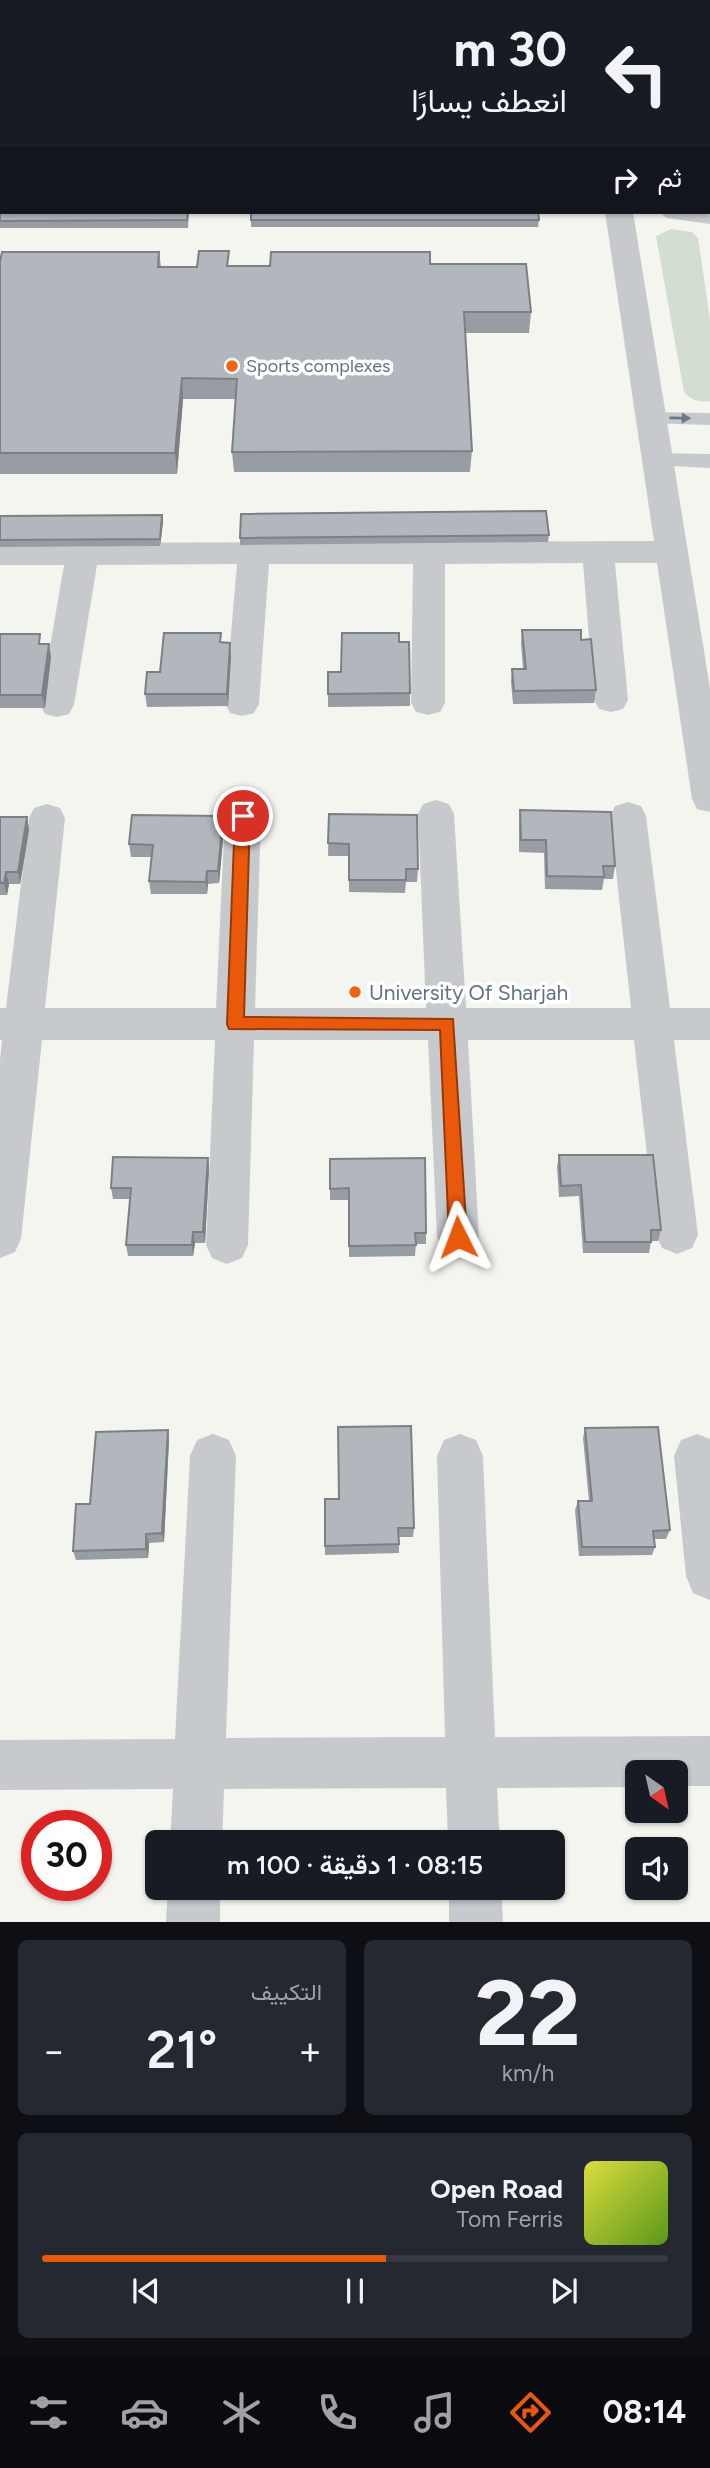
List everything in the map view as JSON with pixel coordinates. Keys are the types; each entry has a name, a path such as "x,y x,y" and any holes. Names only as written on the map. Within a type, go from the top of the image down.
{"street":[{"path":"619,214 710,799"},
{"path":"0,554 672,552"},
{"path":"428,703 429,553"},
{"path":"598,553 611,700"},
{"path":"57,705 82,554"},
{"path":"242,704 254,554"},
{"path":"436,814 458,1237"},
{"path":"227,1245 243,816"},
{"path":"628,816 677,1235"},
{"path":"0,1239 12,1024 47,818"},
{"path":"12,1024 710,1024"},
{"path":"197,1830 213,1456"},
{"path":"460,1456 474,1830"},
{"path":"697,1456 710,1576"},
{"path":"0,1765 710,1761"},
{"path":"193,1922 194,1900"},
{"path":"476,1900 477,1922"}],"lane":[{"path":"679,214 708,219"},
{"path":"651,418 710,419"},
{"path":"657,460 710,461"}],"shaded area":[{"path":"671,229 692,232 698,238 710,319 710,401 696,400 684,392 656,236"}],"building":[{"path":"0,214 188,214 187,220 0,221"},
{"path":"251,214 538,214 539,220 251,220"},
{"name":"Sports complexes","path":"199,251 229,251 227,266 270,266 271,252 430,252 430,264 526,264 531,312 464,312 472,451 232,452 237,379 182,378 175,453 0,453 2,252 159,252 158,267 197,267"},
{"path":"546,511 549,535 240,538 241,514"},
{"path":"162,515 160,539 0,540 0,516"},
{"path":"522,630 581,630 581,640 591,639 596,690 514,691 512,669 526,669"},
{"path":"164,633 221,633 220,642 230,643 227,694 145,694 147,672 160,672"},
{"path":"342,633 399,633 399,642 409,642 410,693 328,694 328,672 341,672"},
{"path":"0,634 40,634 39,644 49,644 42,695 0,695"},
{"path":"520,810 611,812 615,866 603,866 604,877 547,876 546,840 521,840"},
{"path":"329,814 417,815 418,869 406,869 406,880 349,880 349,844 328,843"},
{"path":"132,815 223,816 218,871 207,871 206,882 149,881 153,845 129,844"},
{"path":"0,817 27,817 18,872 6,872 4,883 0,883"},
{"path":"559,1155 653,1155 661,1230 651,1230 651,1242 585,1242 581,1185 561,1186"},
{"path":"113,1157 208,1158 203,1232 193,1232 192,1245 126,1245 131,1188 111,1188"},
{"path":"425,1158 426,1233 415,1233 416,1245 349,1246 349,1188 330,1189 330,1159"},
{"path":"411,1426 414,1528 398,1528 399,1544 325,1546 325,1499 339,1499 338,1427"},
{"path":"658,1427 670,1530 653,1531 655,1547 582,1547 578,1501 592,1501 585,1428"},
{"path":"168,1430 162,1533 146,1534 146,1549 73,1551 76,1504 90,1504 96,1432"}],"place":[{"name":"Sports complexes","path":"232,366"},
{"name":"University Of Sharjah","path":"355,992"}],"route":[{"path":"243,816 235,1024 447,1024 458,1237"}]}
